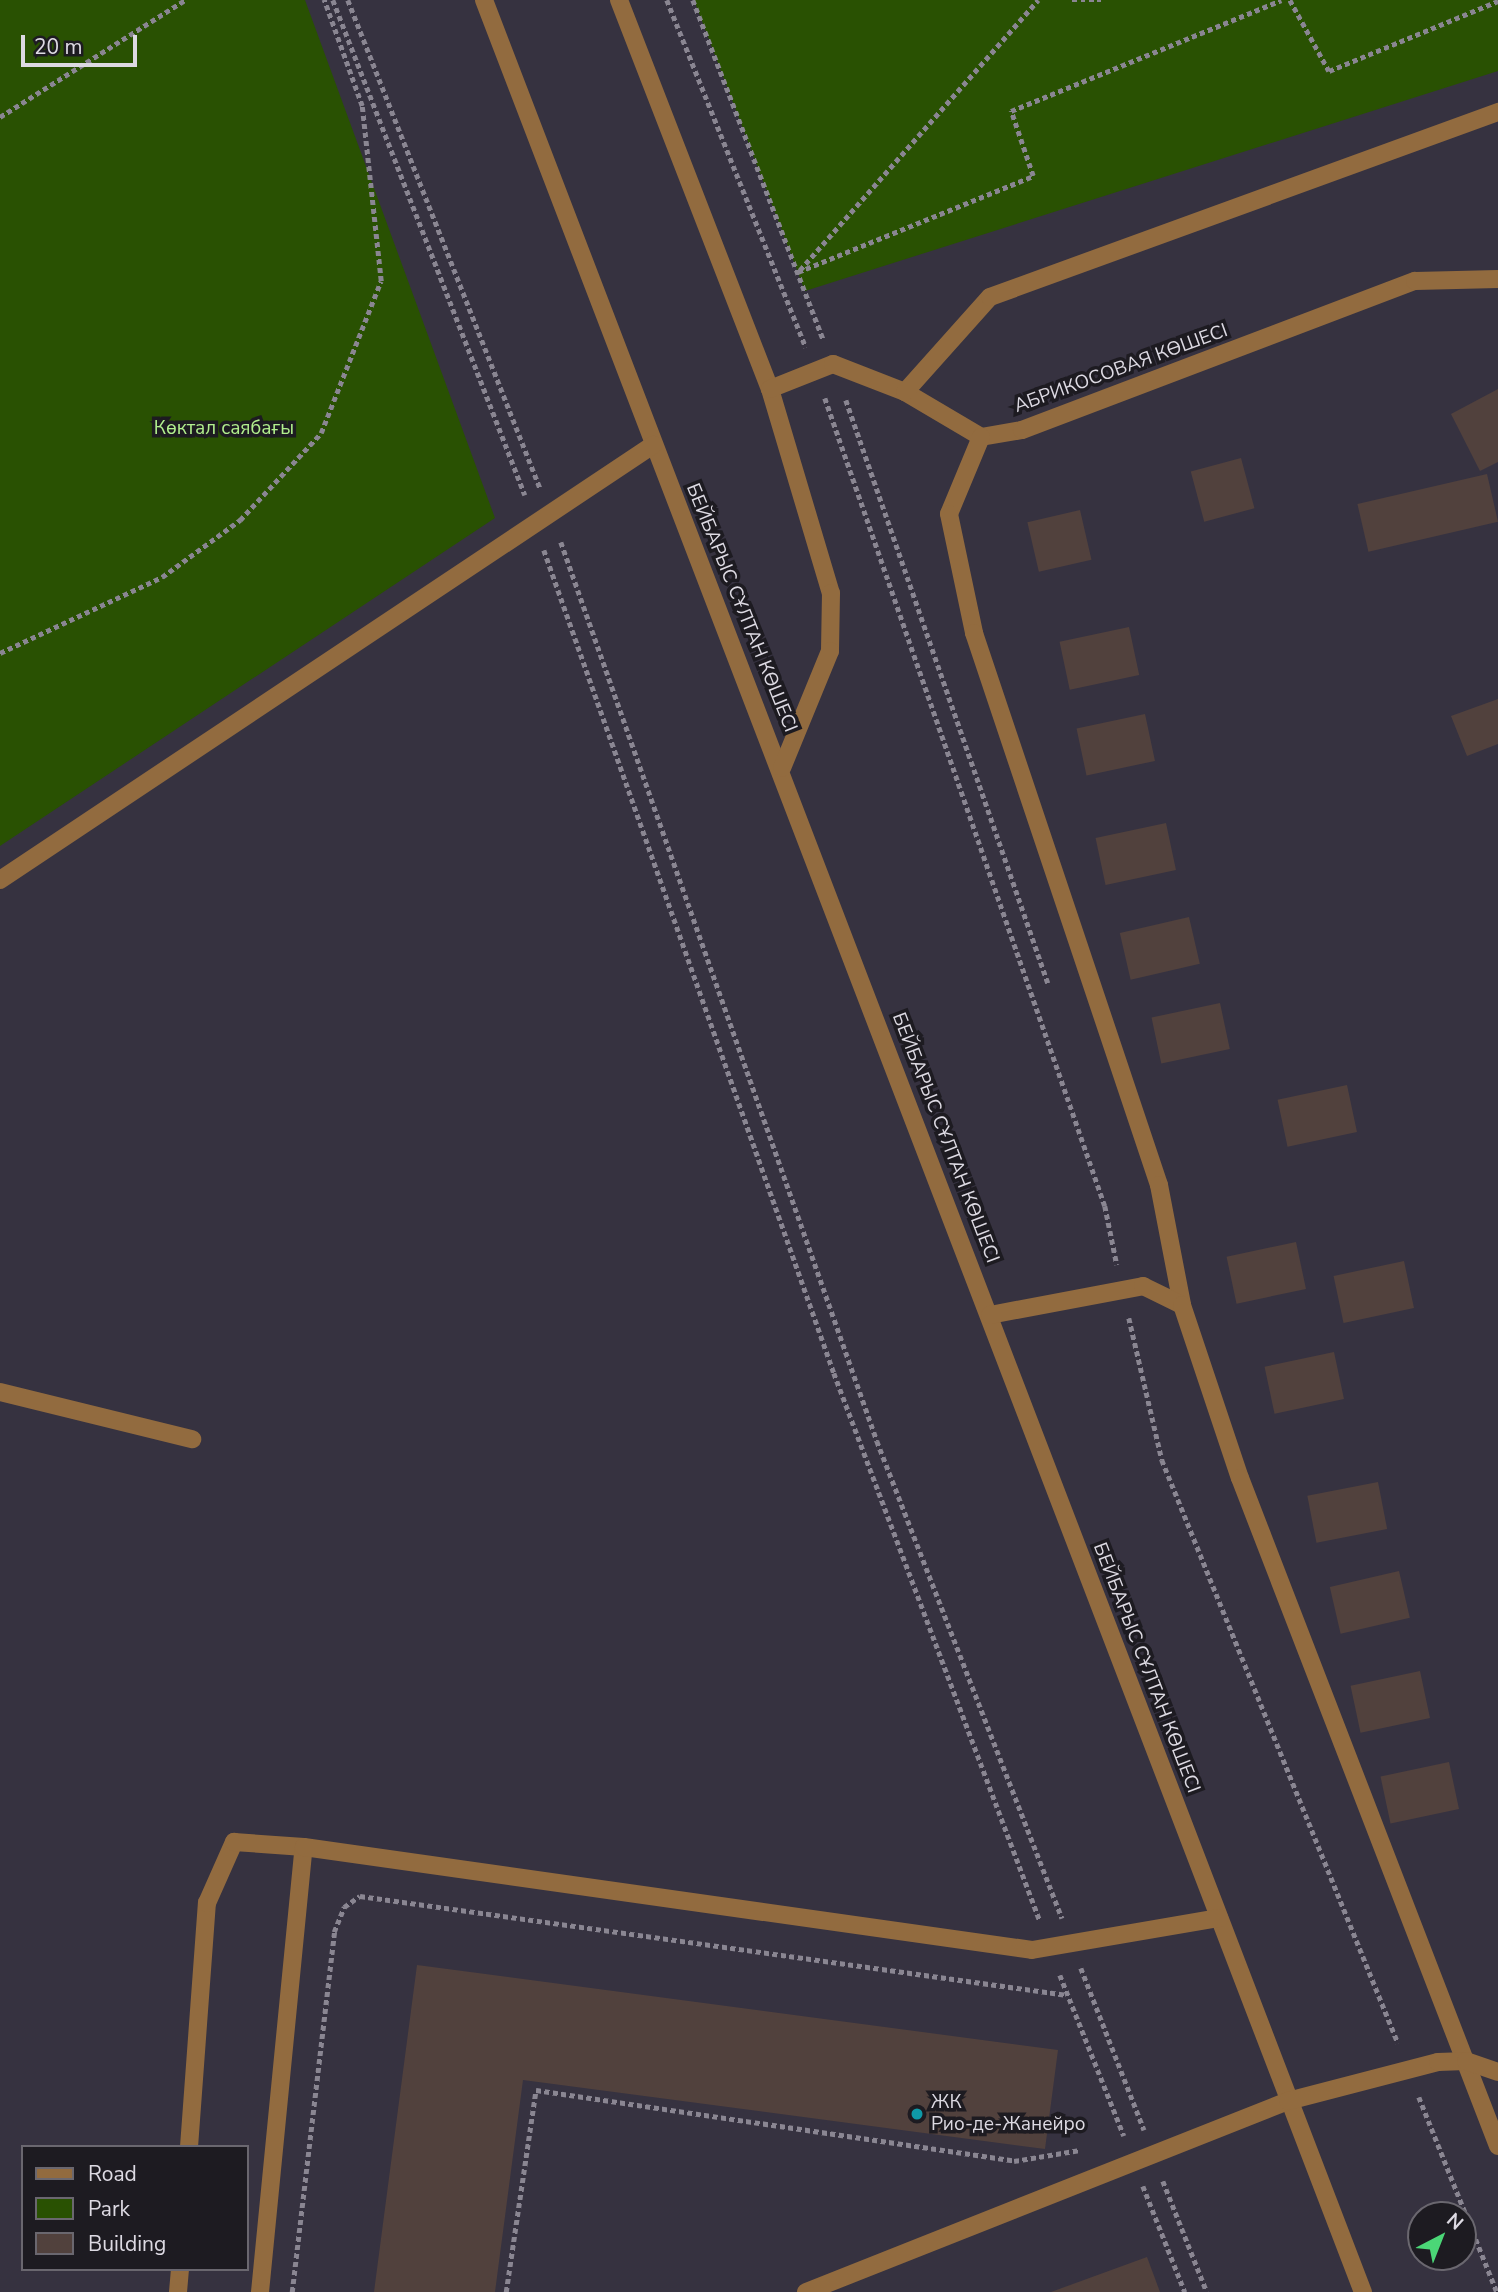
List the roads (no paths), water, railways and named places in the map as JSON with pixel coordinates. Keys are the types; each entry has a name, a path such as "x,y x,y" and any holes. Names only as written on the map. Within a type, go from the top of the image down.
{"street":[{"name":"БЕЙБАРЫС СҰЛТАН КӨШЕСІ","path":"484,0 653,445 782,768 1363,2292"},
{"path":"619,0 770,389 831,593 830,651 782,768"},
{"path":"905,392 990,297 1498,112"},
{"name":"АБРИКОСОВАЯ КӨШЕСІ","path":"981,437 1022,430 1415,281 1498,279"},
{"path":"770,389 833,364 905,392 981,437 949,514 974,632 1159,1185 1182,1305 1240,1479 1498,2146"},
{"path":"0,880 653,445"},
{"path":"990,1315 1143,1286 1182,1305"},
{"path":"0,1392 192,1439"},
{"path":"189,2145 206,1903 234,1842 304,1847 1032,1950 1219,1918"},
{"path":"260,2292 304,1847"},
{"path":"806,2292 1288,2101 1409,2071 1466,2062 1498,2072"},
{"path":"178,2292 180,2271"}],"place":[{"name":"ЖК Рио-де-Жанейро","path":"917,2114"}],"park label":[{"name":"Көктал саябағы","path":"224,429"}]}
